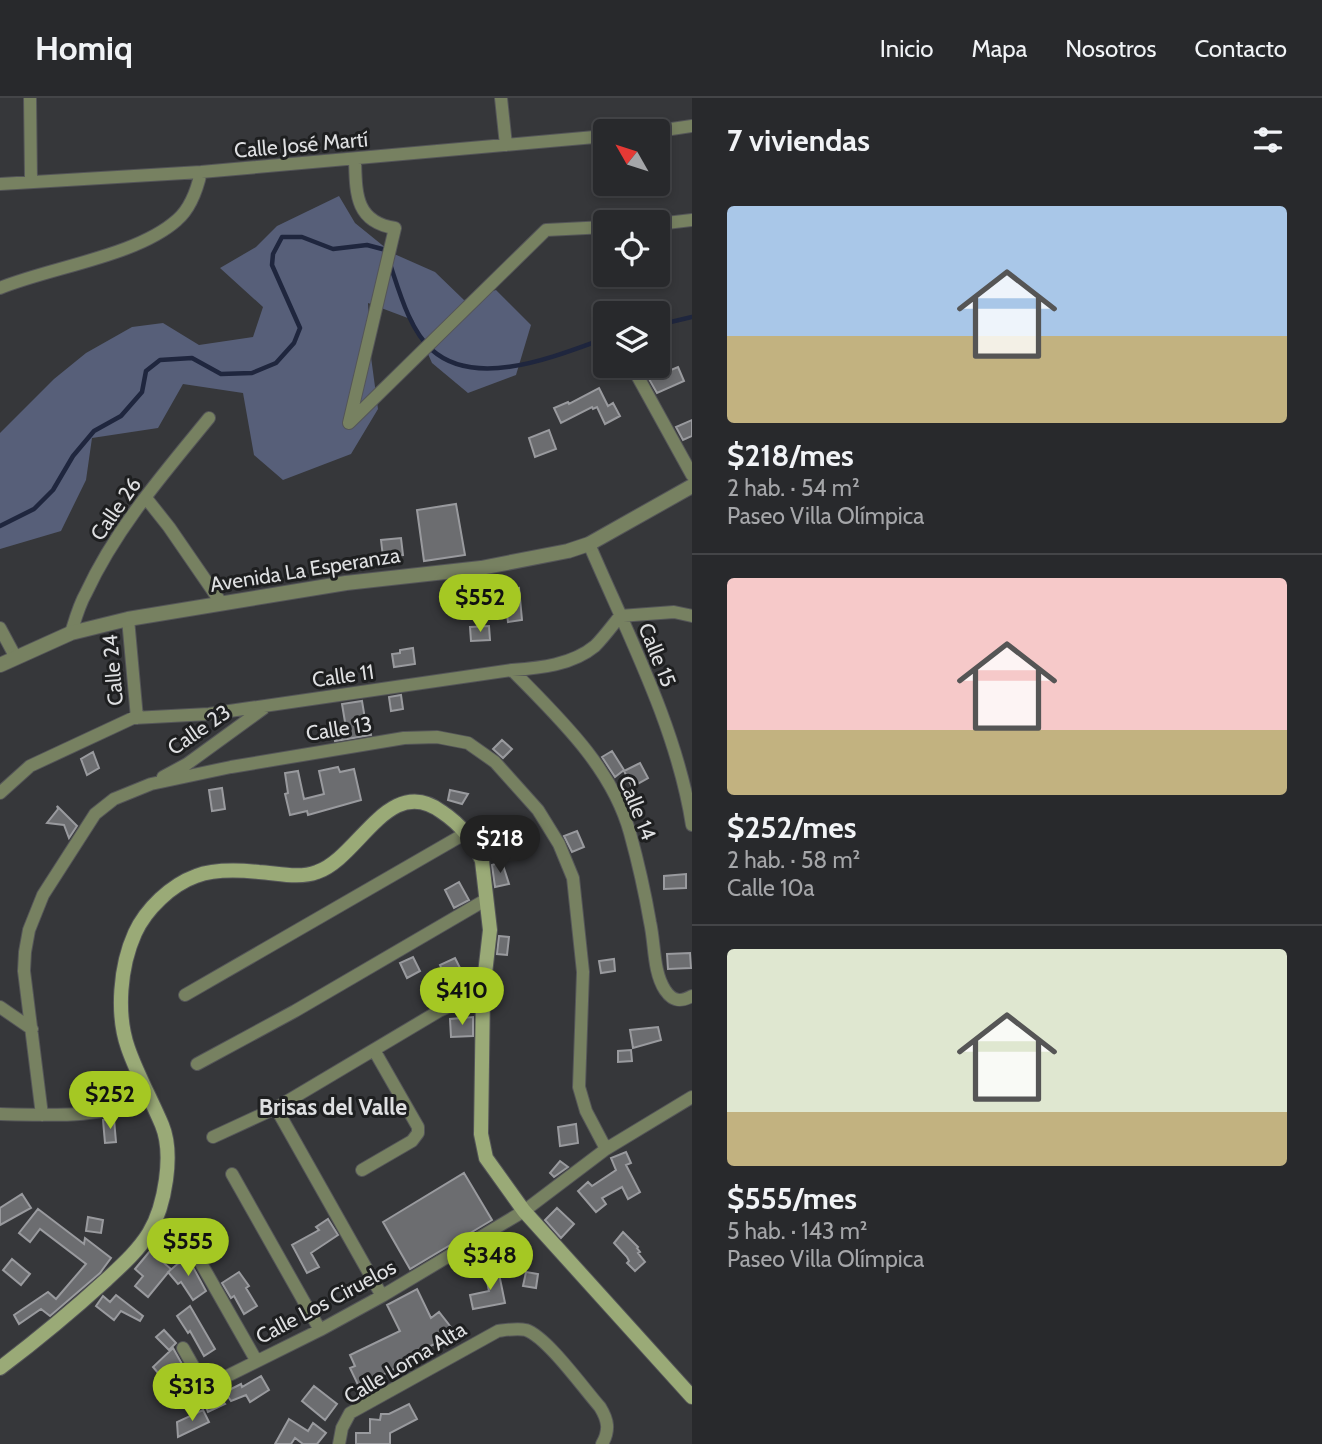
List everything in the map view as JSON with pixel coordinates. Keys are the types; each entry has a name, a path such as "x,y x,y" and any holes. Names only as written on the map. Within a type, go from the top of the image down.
{"main road":[{"path":"1,1365 87,1298 129,1259 149,1233 163,1198 167,1163 163,1127 127,1046 123,1024 122,994 129,948 136,930 148,912 171,890 196,876 229,871 298,875 317,872 338,859 379,816 405,804 423,801 449,816 466,833 482,861 490,930 483,991 481,1134 491,1167 524,1211 692,1397"}],"street":[{"path":"30,98 31,180"},
{"path":"501,98 506,145"},
{"path":"670,129 692,126"},
{"name":"Calle José Martí","path":"0,184 355,160 593,137"},
{"path":"355,160 356,190 360,206 382,226 395,228 349,423 546,230 593,228"},
{"path":"0,288 136,245 162,232 179,219 189,206 197,190 201,172"},
{"path":"670,222 692,220"},
{"path":"639,378 692,475"},
{"name":"Calle 26","path":"71,633 85,593 113,543 209,418"},
{"name":"Avenida La Esperanza","path":"0,665 71,633 128,619 346,583 481,568 568,551 589,544 692,486"},
{"path":"146,498 222,604"},
{"name":"Calle 15","path":"589,544 673,746 689,803 692,825"},
{"path":"620,616 674,612 692,615"},
{"name":"Calle 11","path":"0,793 30,766 137,718 209,714 539,668 581,655 596,645 620,616"},
{"name":"Calle 24","path":"128,619 137,718"},
{"path":"0,628 15,656"},
{"name":"Calle 14","path":"512,670 585,748 618,803 629,831 650,923 659,979 666,991 676,1000 681,1002 692,996"},
{"name":"Calle 23","path":"151,784 187,764 268,705"},
{"name":"Calle 13","path":"42,1115 24,971 25,952 29,930 43,895 95,814 114,799 151,784 231,766 404,738 437,737 468,743 495,762 538,810 559,844 573,878 583,972 579,1087 586,1111 606,1149"},
{"path":"185,995 466,833"},
{"path":"197,1064 295,1011 488,899"},
{"path":"213,1137 275,1108 439,1012 483,991"},
{"path":"0,1007 32,1029"},
{"path":"362,1170 412,1142 418,1133 418,1127 374,1050"},
{"name":"Calle Los Ciruelos","path":"185,1397 382,1296 524,1211 606,1149 692,1097"},
{"path":"0,1114 79,1114 132,1105 148,1098"},
{"path":"275,1108 382,1296"},
{"path":"232,1174 320,1330"},
{"path":"185,1235 256,1360"},
{"name":"Calle Loma Alta","path":"339,1444 342,1428 350,1413 498,1331 512,1329 526,1330 540,1338 600,1407 608,1419 607,1436 602,1444"},
{"path":"183,1348 205,1387"}],"shaded area":[{"path":"339,196 355,223 392,253 435,272 464,300 496,290 531,325 516,375 468,393 432,363 413,320 368,303 378,409 351,454 283,480 254,455 243,393 183,384 158,428 92,438 86,480 61,531 0,549 0,433 54,379 86,353 132,327 163,323 199,345 253,337 263,307 220,268 256,247 277,226"}],"building":[{"path":"678,367 684,381 657,393 649,379 670,378 670,370"},
{"path":"599,388 608,406 613,403 620,416 605,424 597,407 592,407 561,423 554,408 568,402 569,404"},
{"path":"692,420 692,436 683,440 676,427"},
{"path":"549,430 556,449 535,457 529,438"},
{"path":"456,504 465,555 424,561 417,510"},
{"path":"401,538 403,555 383,557 381,540"},
{"path":"519,588 522,620 508,622 504,590"},
{"path":"489,626 490,640 471,641 470,627"},
{"path":"413,648 415,664 394,667 392,654"},
{"path":"401,695 403,709 391,711 389,697"},
{"path":"362,701 366,725 369,724 371,735 335,741 333,731 346,728 342,704"},
{"path":"502,740 512,749 503,758 493,749"},
{"path":"612,751 624,770 615,777 602,757"},
{"path":"93,752 99,768 87,775 81,759"},
{"path":"640,763 648,778 632,787 624,771"},
{"path":"338,767 340,772 354,769 361,800 308,815 307,811 290,815 285,794 288,793 285,773 298,771 304,799 324,794 319,771"},
{"path":"222,788 225,809 212,811 209,790"},
{"path":"450,790 468,794 462,804 448,800"},
{"path":"57,806 77,826 69,838 64,825 47,823 58,809"},
{"path":"577,831 584,847 572,852 564,836"},
{"path":"502,862 509,884 495,887 492,865"},
{"path":"686,874 686,888 664,889 664,876"},
{"path":"459,882 469,900 454,908 445,890"},
{"path":"499,936 509,937 507,955 497,954"},
{"path":"690,953 691,968 668,969 667,954"},
{"path":"413,957 420,971 407,978 400,963"},
{"path":"455,958 461,970 446,980 440,965"},
{"path":"614,959 615,971 601,973 599,961"},
{"path":"444,979 449,989 434,997 429,987"},
{"path":"473,1017 473,1036 451,1037 450,1019"},
{"path":"658,1027 661,1040 633,1048 630,1030"},
{"path":"631,1050 632,1061 618,1062 618,1051"},
{"path":"114,1119 116,1142 105,1143 103,1120"},
{"path":"576,1124 578,1143 560,1146 558,1127"},
{"path":"626,1152 631,1163 626,1165 640,1192 628,1199 622,1187 602,1198 606,1204 596,1212 578,1191 588,1182 592,1186 616,1170 611,1158"},
{"path":"560,1161 568,1167 554,1177 550,1173"},
{"path":"464,1173 492,1220 410,1269 383,1222"},
{"path":"22,1194 31,1208 0,1225 0,1208"},
{"path":"557,1208 574,1224 561,1238 545,1220"},
{"path":"38,1209 84,1244 85,1238 111,1258 100,1273 50,1316 41,1309 19,1324 14,1315 48,1292 56,1299 86,1264 40,1229 30,1242 19,1233"},
{"path":"88,1217 103,1220 101,1233 86,1231"},
{"path":"328,1219 338,1235 311,1253 319,1267 307,1273 292,1245 319,1230 316,1227"},
{"path":"623,1232 638,1247 638,1253 645,1262 635,1271 614,1243"},
{"path":"500,1235 509,1249 496,1258 487,1243"},
{"path":"150,1251 171,1269 148,1297 135,1286 143,1276 135,1269"},
{"path":"187,1256 206,1291 193,1300 181,1282 178,1284 168,1272"},
{"path":"12,1259 30,1274 21,1285 3,1270"},
{"path":"498,1269 505,1303 473,1309 470,1295 489,1291 485,1272"},
{"path":"239,1272 249,1286 246,1288 257,1306 244,1314 234,1296 231,1298 222,1283"},
{"path":"526,1272 538,1274 536,1288 523,1286"},
{"path":"417,1289 431,1318 439,1312 458,1336 447,1345 443,1340 422,1350 422,1355 359,1387 350,1368 355,1366 350,1355 400,1331 387,1305"},
{"path":"116,1295 143,1316 140,1321 121,1311 114,1320 96,1306 103,1296 110,1302"},
{"path":"190,1306 215,1349 204,1356 190,1331 188,1333 177,1316"},
{"path":"164,1330 176,1343 169,1350 156,1337"},
{"path":"173,1348 182,1364 164,1380 153,1367"},
{"path":"261,1376 269,1390 250,1402 246,1395 231,1401 225,1392 241,1384 242,1387"},
{"path":"314,1386 337,1404 325,1420 302,1401"},
{"path":"218,1396 225,1404 208,1412 204,1402"},
{"path":"409,1404 417,1419 390,1433 390,1444 356,1444 356,1433 370,1433 370,1419 380,1420 381,1414 389,1414"},
{"path":"203,1410 209,1422 178,1437 177,1422"},
{"path":"289,1419 308,1431 313,1423 326,1433 317,1444 303,1444 295,1438 291,1444 275,1444"}],"waterway":[{"path":"0,526 34,509 53,490 73,456 94,431 121,416 142,392 146,371 160,360 192,358 221,374 252,373 276,363 294,343 300,328 272,265 273,254 282,237 302,237 333,249 367,245 386,252"},
{"path":"390,264 406,310 417,332 432,350 450,362 471,367 518,365 593,343"},
{"path":"670,322 692,317"}],"district":[{"name":"Brisas del Valle","path":"333,1107"}]}
